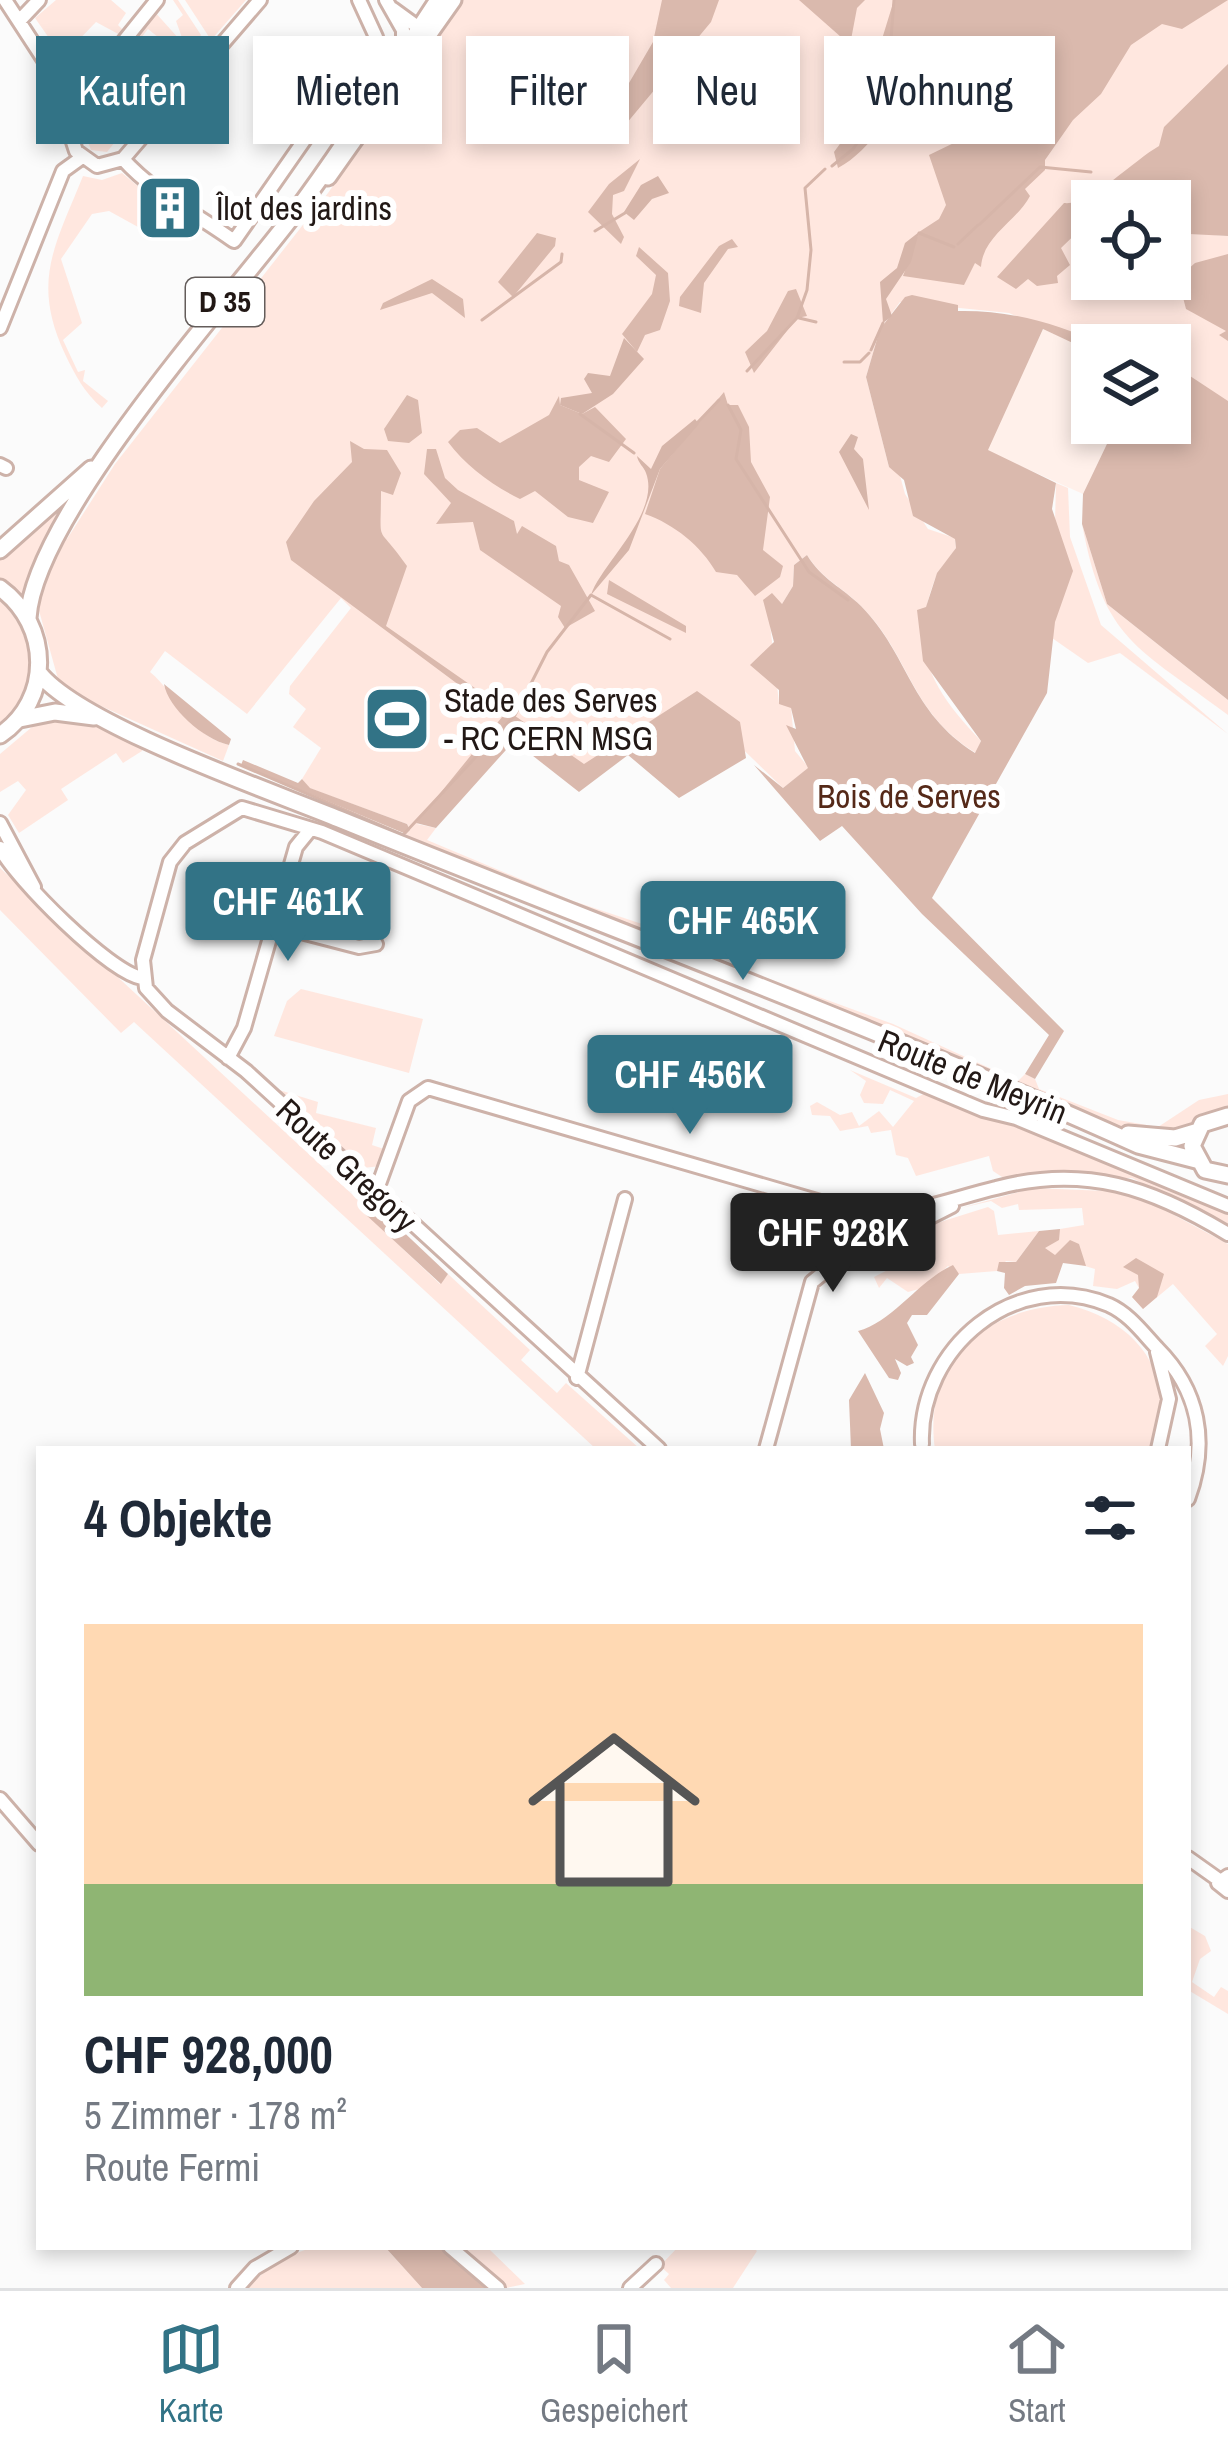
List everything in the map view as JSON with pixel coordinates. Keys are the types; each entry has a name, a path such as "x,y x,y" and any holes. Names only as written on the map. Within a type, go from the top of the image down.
{"main road":[{"name":"D 35","path":"297,210 435,0"},
{"name":"D 35","path":"28,618 39,570 111,450 365,128 416,31 453,0"},
{"name":"D 35","path":"0,550 111,450"},
{"path":"0,589 28,618 38,645 39,673 20,718 0,735"},
{"name":"Route de Meyrin","path":"39,673 60,694 104,718 1138,1145 1196,1160 1209,1172 1228,1175"},
{"name":"Route de Meyrin","path":"20,718 55,712 104,718"},
{"path":"1196,1160 1196,1132 1205,1120 1227,1115"},
{"name":"Route de Meyrin","path":"1111,1132 1160,1138 1196,1132"}],"street":[{"path":"5,0 36,50"},
{"path":"21,19 39,0"},
{"path":"128,36 157,0"},
{"path":"76,144 81,158 103,167 123,160 260,0"},
{"path":"123,160 158,191 172,195 234,241 376,38 359,0"},
{"path":"389,4 416,31"},
{"path":"0,326 6,296 63,171 81,158"},
{"path":"142,977 158,892 170,862 185,843 242,808 438,879 968,1104 1016,1118 1228,1207"},
{"name":"Route Gregory","path":"0,823 34,888"},
{"path":"229,1058 244,1028 296,847 309,831"},
{"name":"Route Gregory","path":"0,848 34,888"},
{"name":"Route Gregory","path":"0,860 123,972 142,977 154,1000 229,1058 656,1446"},
{"path":"274,925 359,946 376,944"},
{"path":"376,1192 409,1101 422,1090 436,1089 858,1213 896,1215 1035,1180 1126,1183 1228,1234"},
{"path":"767,1446 790,1350 817,1275 968,1196"},
{"path":"577,1378 625,1199"},
{"path":"922,1444 922,1410 963,1334 1002,1309 1046,1298 1084,1299 1118,1310 1188,1383 1195,1407 1198,1457 1191,1486"},
{"path":"1154,1345 1168,1399 1159,1446"},
{"path":"0,1799 36,1841"},
{"path":"1191,1860 1225,1882"},
{"path":"237,2288 255,2268 285,2250"},
{"path":"454,2250 498,2288"},
{"path":"630,2288 656,2264"}],"shaded area":[{"path":"56,0 111,0 126,13 118,25 125,32 122,36 96,22 82,36 48,36 35,18"},
{"path":"173,0 178,0 200,36 181,36 176,21 183,15"},
{"path":"185,0 246,0 214,36 208,36"},
{"path":"462,0 1228,0 1228,80 1214,235 1228,236 1228,423 1191,403 1191,324 1071,324 1071,341 1009,313 900,302 880,329 866,377 889,467 899,472 905,494 928,529 955,538 956,548 937,575 927,604 925,647 937,685 981,741 976,753 954,737 923,702 878,625 807,555 794,565 793,586 770,624 779,703 791,707 795,751 809,768 783,788 694,702 582,774 510,722 417,824 436,828 427,840 573,901 687,939 697,949 750,972 893,1024 1018,1081 1025,1074 1035,1079 1039,1089 1118,1120 1158,1127 1199,1100 1228,1094 1228,1108 1202,1113 1182,1132 1118,1127 403,837 410,830 407,824 309,788 302,779 321,748 293,727 306,709 289,694 290,686 351,608 341,598 247,714 165,651 150,672 193,723 229,745 223,761 81,697 58,679 38,607 44,576 62,538 67,539 115,464 362,144 442,144 442,36 437,36"},
{"path":"154,11 176,36 157,36 148,29 142,36 135,36"},
{"path":"89,144 113,144 107,152 91,150"},
{"path":"122,173 152,198 151,219 138,227 109,211 92,214 61,259 82,323 63,340 78,372 85,370 83,381 108,401 102,408 80,383 65,354 48,284 56,244 83,176 102,180"},
{"path":"658,176 669,193 652,199 634,220 624,212 641,185"},
{"path":"919,232 911,262 886,299 892,316 883,323 880,282 897,268 905,243"},
{"path":"1043,329 1071,342 1071,444 1107,444 1083,494 987,451"},
{"path":"624,338 644,359 613,394 582,414 560,405 561,398 592,393 584,379 588,373 610,376"},
{"path":"695,419 699,424 660,469 629,550 591,595 645,505 646,473 637,456 651,469 662,446"},
{"path":"851,434 858,437 854,449 863,459 869,510 839,452"},
{"path":"86,480 24,597 0,578 0,559"},
{"path":"1056,483 1068,488 1070,537 1101,625 1228,734 1120,653 1088,663 1052,638"},
{"path":"1082,524 1107,604 1228,700 1228,715 1129,638 1114,618 1101,594"},
{"path":"0,601 22,630 29,662 22,695 0,723"},
{"path":"45,716 90,723 144,743 142,751 123,763 116,753 61,789 68,800 19,833 8,815 26,790 18,781 0,792 0,754"},
{"path":"0,868 368,1209 365,1213 440,1284 448,1274 530,1350 521,1360 557,1393 566,1383 637,1446 593,1446 134,1022 121,1033 0,910"},
{"path":"301,989 423,1019 409,1073 274,1036 287,1001"},
{"path":"850,1070 916,1098 929,1091 1153,1180 1228,1212 1228,1227 1132,1178 1005,1179 993,1171 989,1156 916,1176 908,1158 896,1155 891,1130 871,1133 868,1126 840,1131 830,1116 812,1115 810,1106 817,1102 840,1115 852,1112 859,1126 879,1111 893,1127 914,1101 890,1090 883,1104 864,1103 860,1095 866,1081"},
{"path":"276,1089 318,1102 316,1113 376,1128 372,1145 387,1150 381,1166 363,1168"},
{"path":"1033,1188 1131,1192 1228,1244 1228,1356 1223,1366 1205,1346 1217,1334 1173,1284 1143,1309 1132,1297 1139,1288 1135,1281 1117,1289 1093,1286 1095,1269 1042,1253 1044,1242 1060,1229 1084,1225 1082,1208 1019,1210 1018,1204 1002,1208 991,1201 961,1208"},
{"path":"988,1207 994,1211 998,1235 1039,1231 1016,1262 1006,1261 997,1271 959,1274 948,1266 926,1287 908,1292 887,1278 879,1288 874,1277 927,1250 918,1229"},
{"path":"1069,1305 1094,1313 1134,1339 1156,1377 1160,1399 1151,1446 935,1446 939,1390 950,1366 987,1329 1039,1308"},
{"path":"1191,1928 1205,1936 1211,1951 1200,1959 1192,1982 1214,1997 1221,1987 1228,1991 1228,2014 1191,1992"},
{"path":"305,2250 388,2250 422,2288 246,2288 280,2259"},
{"path":"462,2250 490,2250 525,2284 506,2288"},
{"path":"675,2250 757,2251 733,2288 671,2288 664,2280 669,2274 660,2266"}],"green space":[{"path":"662,0 719,0 699,36 654,36"},
{"path":"799,0 865,0 857,8 852,36 840,36"},
{"path":"894,0 1228,0 1182,29 1162,24 1131,45 1101,94 1073,120 1045,160 1045,170 1025,189 1030,196 988,246 981,267 975,263 964,285 903,276 919,232 939,219 946,205 929,155 952,144 1055,144 1055,36 883,36"},
{"path":"653,42 653,92 629,120 629,83"},
{"path":"1228,64 1228,236 1191,234 1191,180 1113,180 1159,146 1164,127"},
{"path":"840,144 868,144 838,168 834,152"},
{"path":"640,159 624,191 613,195 612,214 624,237 621,244 588,212 609,184"},
{"path":"1071,202 1071,238 1061,248 1070,265 1057,276 1058,283 1037,286 1028,279 1016,289 997,277 1064,203"},
{"path":"537,233 556,238 555,246 513,297 498,282"},
{"path":"732,239 738,247 728,249 704,283 701,313 679,306 680,297 719,246"},
{"path":"639,247 668,273 670,301 660,330 645,335 637,352 622,334 652,294 656,275 636,256"},
{"path":"1228,254 1228,341 1219,335 1226,331 1186,309 1184,300 1191,300 1195,263"},
{"path":"432,279 463,299 465,318 432,293 380,310 383,303"},
{"path":"796,289 807,316 797,318 754,373 745,352 767,331 788,291"},
{"name":"Bois de Serves","path":"905,297 958,305 958,311 1031,319 1071,332 1071,342 1043,329 988,450 1056,483 1052,509 1073,571 1055,622 1047,693 932,898 1064,1031 1035,1079 1025,1074 1049,1035 922,914 842,826 820,841 754,765 783,788 808,768 786,725 796,729 791,708 779,704 779,690 750,665 774,642 763,600 772,593 782,604 793,586 794,565 807,555 877,625 936,719 975,753 981,741 923,661 917,610 926,607 937,573 956,548 955,539 913,516 904,480 889,467 866,377 880,329"},
{"path":"1191,377 1228,401 1228,700 1107,604 1082,524 1083,494 1107,444 1191,444"},
{"path":"724,392 728,405 738,405 749,427 751,462 770,497 763,550 783,566 780,577 755,596 737,575 716,572 686,537 645,514 660,469"},
{"path":"407,395 418,400 422,433 409,443 388,441 384,429"},
{"path":"559,396 560,405 582,414 595,407 626,439 609,462 591,456 579,467 579,480 609,492 593,523 568,517 535,491 520,499 510,494 472,467 448,442 460,430 477,428 500,443 549,415"},
{"path":"350,441 364,449 387,450 401,473 393,495 381,491 382,533 407,566 386,626 584,764 697,691 740,722 746,758 679,798 628,755 579,792 514,741 436,828 416,823 502,717 291,560 286,542 314,501 352,462"},
{"path":"427,449 436,449 445,478 458,490 514,521 517,534 522,526 556,546 559,561 569,565 595,611 565,628 558,617 561,606 480,550 473,522 436,524 451,503 424,474"},
{"path":"609,580 686,626 686,633 607,594"},
{"path":"164,684 231,739 229,745 188,721 172,703"},
{"path":"243,760 298,783 302,779 310,788 407,824 410,830 406,834 241,765"},
{"path":"375,1205 448,1274 441,1284 364,1213"},
{"path":"1060,1229 1059,1240 1045,1248 1055,1255 1070,1240 1079,1244 1086,1266 1063,1263 1056,1283 1025,1286 1009,1295 1004,1288 1005,1273 997,1271 999,1262 1016,1262 1039,1231"},
{"path":"1136,1258 1164,1274 1157,1297 1143,1309 1132,1297 1139,1288 1138,1275 1123,1267"},
{"path":"953,1265 959,1274 927,1315 912,1315 907,1323 918,1345 911,1357 914,1363 907,1366 895,1359 901,1373 898,1380 889,1378 858,1331 883,1319"},
{"path":"865,1373 884,1413 880,1429 883,1446 851,1446 849,1400"},
{"path":"388,2250 443,2250 488,2288 422,2288"}],"waterway":[{"path":"832,166 853,149 877,115 877,59 891,39 894,0"},
{"path":"980,224 1040,167 1091,172"},
{"path":"747,371 797,318 807,290 811,250 805,188 825,169"},
{"path":"595,231 625,213"},
{"path":"958,244 978,225"},
{"path":"919,233 954,247"},
{"path":"482,320 561,262 562,254"},
{"path":"799,318 816,322"},
{"path":"871,350 883,323"},
{"path":"844,362 860,362 869,353"},
{"path":"698,422 719,400"},
{"path":"728,405 741,430 736,459 809,572 848,600"},
{"path":"580,414 634,453"},
{"path":"238,764 403,835 515,715 547,652 591,595 670,639"}],"place":[{"name":"Îlot des jardins","path":"170,208"},
{"name":"Stade des Serves - RC CERN MSG","path":"397,719"}]}
